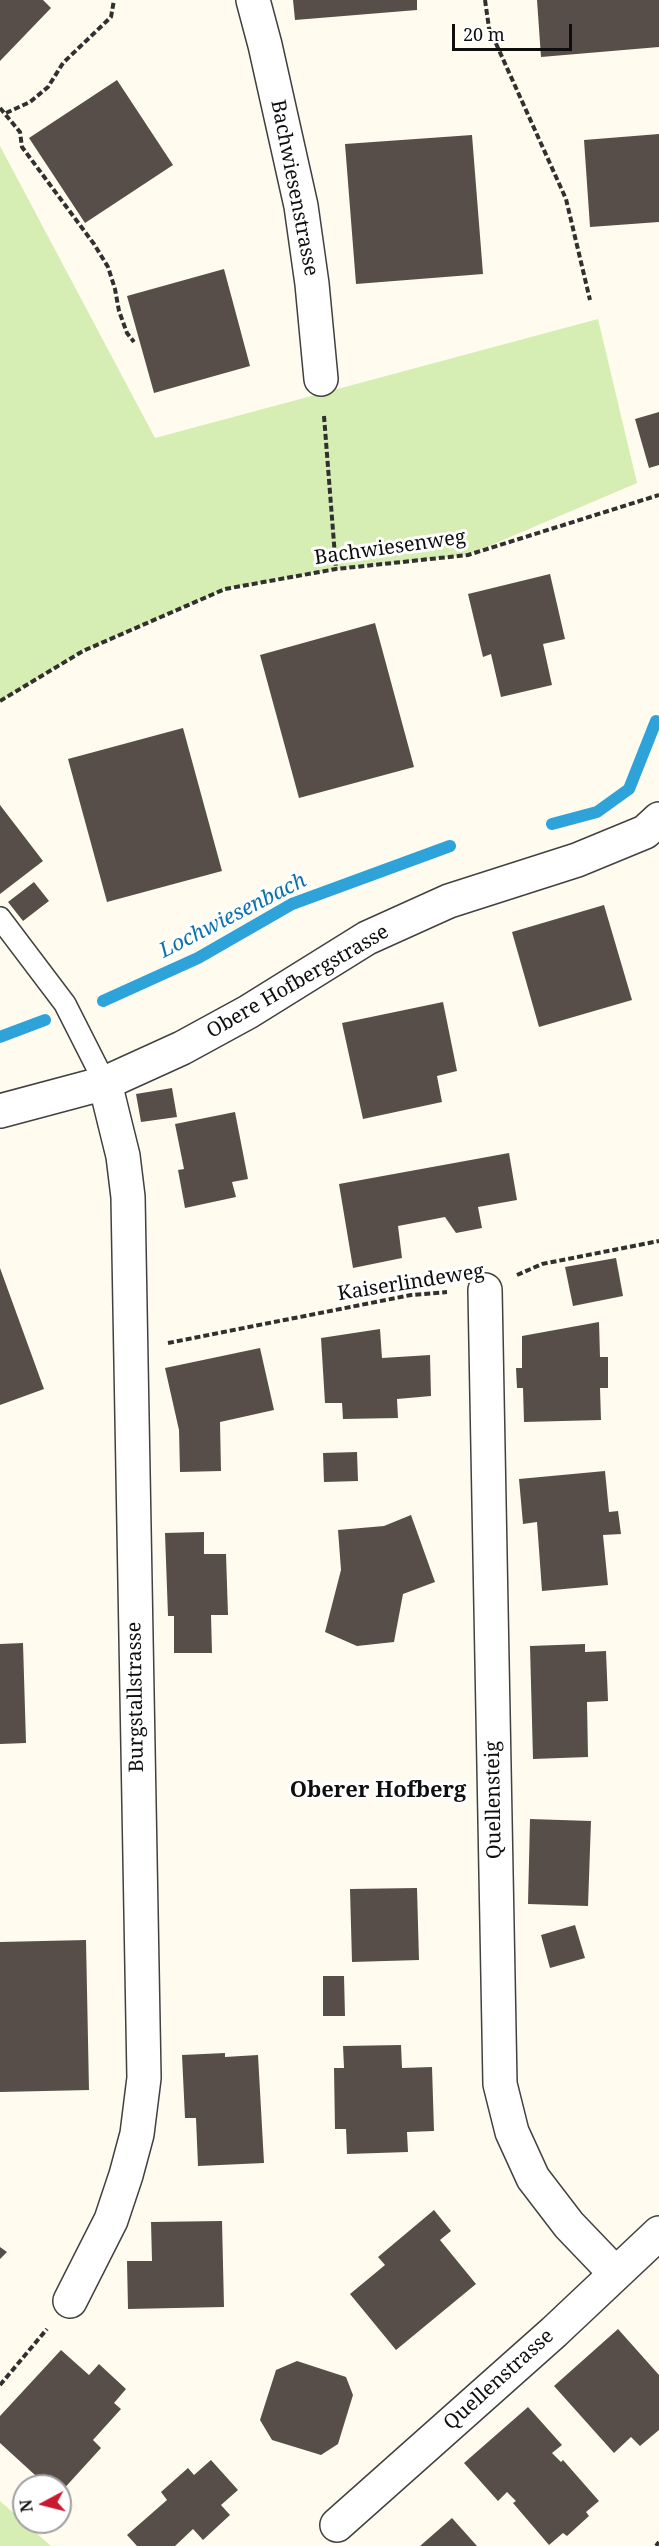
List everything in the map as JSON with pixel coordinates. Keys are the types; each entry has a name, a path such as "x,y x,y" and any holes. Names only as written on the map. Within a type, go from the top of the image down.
{"street":[{"name":"Bachwiesenstrasse","path":"253,0 301,206 312,284 321,379"},
{"name":"Obere Hofbergstrasse","path":"0,1111 105,1083 210,1033 367,938 449,901 577,860 645,832 659,819"},
{"name":"Burgstallstrasse","path":"70,2301 111,2220 126,2175 137,2134 144,2078 128,1197 123,1156 105,1083"},
{"name":"Quellensteig","path":"485,1290 500,2084 512,2132 533,2178 569,2225 615,2273"},
{"name":"Quellenstrasse","path":"337,2525 554,2332 659,2233"}],"lane":[{"path":"0,918 65,1004 105,1083"}],"path":[{"path":"6,113 30,102 48,87 63,63 111,17 114,0"},
{"path":"485,0 489,28 566,199 590,300"},
{"path":"0,108 20,132 22,147 94,244 108,267 119,311 127,333 134,342"},
{"path":"321,379 336,569"},
{"name":"Bachwiesenweg","path":"0,701 83,651 225,589 336,569 468,555 659,495"},
{"name":"Kaiserlindeweg","path":"129,1346 164,1344 411,1295 485,1290 542,1264 659,1241"},
{"path":"0,2385 70,2301"},
{"path":"656,2546 659,2542"}],"green space":[{"path":"0,146 155,438 598,319 637,483 468,555 336,569 225,589 83,651 0,701"},
{"path":"0,2501 12,2512 12,2534 37,2534 51,2546 0,2546"}],"building":[{"path":"0,0 43,0 51,8 0,61"},
{"path":"293,0 417,0 417,10 295,20"},
{"path":"537,0 659,0 659,47 541,57"},
{"path":"117,80 173,165 85,223 29,138"},
{"path":"659,134 659,222 590,227 584,140"},
{"path":"472,135 483,274 356,284 345,144"},
{"path":"224,269 250,366 154,393 127,296"},
{"path":"659,412 659,465 649,468 635,419"},
{"path":"550,574 565,639 543,644 552,685 501,697 491,654 483,657 468,594"},
{"path":"375,623 414,767 299,798 260,655"},
{"path":"183,728 222,871 107,902 68,759"},
{"path":"0,805 43,861 0,894"},
{"path":"34,882 49,901 23,921 8,902"},
{"path":"604,905 632,1000 539,1027 512,932"},
{"path":"443,1002 457,1071 437,1076 442,1102 363,1119 342,1023"},
{"path":"172,1088 177,1117 141,1122 136,1094"},
{"path":"235,1112 248,1179 232,1182 236,1197 185,1208 178,1170 184,1169 175,1124"},
{"path":"509,1153 517,1200 478,1207 482,1228 456,1233 445,1217 398,1226 402,1258 353,1268 339,1184"},
{"path":"616,1258 623,1296 573,1306 565,1267"},
{"path":"0,1268 44,1389 0,1405"},
{"path":"599,1322 600,1357 608,1357 608,1388 600,1388 601,1420 524,1422 523,1388 517,1388 516,1368 522,1368 522,1336"},
{"path":"380,1329 382,1358 430,1355 431,1396 397,1399 398,1418 343,1419 342,1403 325,1403 321,1338"},
{"path":"260,1348 274,1410 220,1422 221,1471 180,1472 179,1430 165,1368"},
{"path":"357,1452 358,1481 324,1482 323,1453"},
{"path":"605,1471 609,1512 618,1511 621,1534 603,1535 608,1585 542,1591 537,1522 523,1524 519,1479"},
{"path":"411,1515 435,1582 403,1594 394,1642 357,1646 325,1632 341,1570 338,1530 384,1526"},
{"path":"204,1532 204,1554 226,1554 228,1615 211,1615 212,1653 174,1653 174,1616 168,1616 165,1533"},
{"path":"23,1643 26,1743 0,1744 0,1644"},
{"path":"585,1644 585,1652 606,1651 608,1701 587,1702 588,1757 533,1759 530,1646"},
{"path":"530,1819 591,1821 588,1906 528,1904"},
{"path":"417,1888 419,1960 352,1962 350,1889"},
{"path":"575,1925 585,1958 550,1968 541,1935"},
{"path":"86,1940 89,2090 0,2092 0,1942"},
{"path":"323,1976 344,1976 345,2016 323,2016"},
{"path":"401,2045 402,2068 432,2067 434,2131 407,2132 408,2152 347,2154 346,2129 335,2129 334,2068 344,2068 343,2046"},
{"path":"225,2053 225,2057 258,2055 264,2163 198,2166 196,2118 185,2118 182,2055"},
{"path":"434,2210 451,2231 440,2240 476,2284 396,2350 350,2294 385,2265 378,2257"},
{"path":"222,2221 224,2307 128,2309 127,2261 152,2261 151,2222"},
{"path":"0,2247 7,2252 0,2259"},
{"path":"618,2329 659,2375 659,2430 640,2446 631,2437 614,2453 554,2386"},
{"path":"61,2350 89,2375 99,2364 126,2389 114,2403 121,2409 93,2440 101,2448 72,2480 72,2474 34,2474 0,2443 0,2416"},
{"path":"297,2361 346,2377 353,2395 338,2444 321,2455 272,2440 260,2420 276,2370"},
{"path":"528,2407 562,2445 552,2453 561,2462 563,2460 599,2501 586,2512 589,2516 567,2536 563,2533 549,2545 513,2503 516,2501 507,2492 498,2501 464,2463"},
{"path":"211,2460 238,2490 221,2505 230,2515 203,2540 193,2529 175,2546 137,2546 127,2535 167,2500 161,2492 188,2468 194,2475"},
{"path":"452,2518 477,2546 420,2546"}],"waterway":[{"name":"Lochwiesenbach","path":"552,824 597,812 629,789 656,721"},
{"name":"Lochwiesenbach","path":"103,1001 198,958 292,904 450,846"},
{"name":"Lochwiesenbach","path":"0,1037 45,1020"}],"district":[{"name":"Oberer Hofberg","path":"378,1791"}]}
